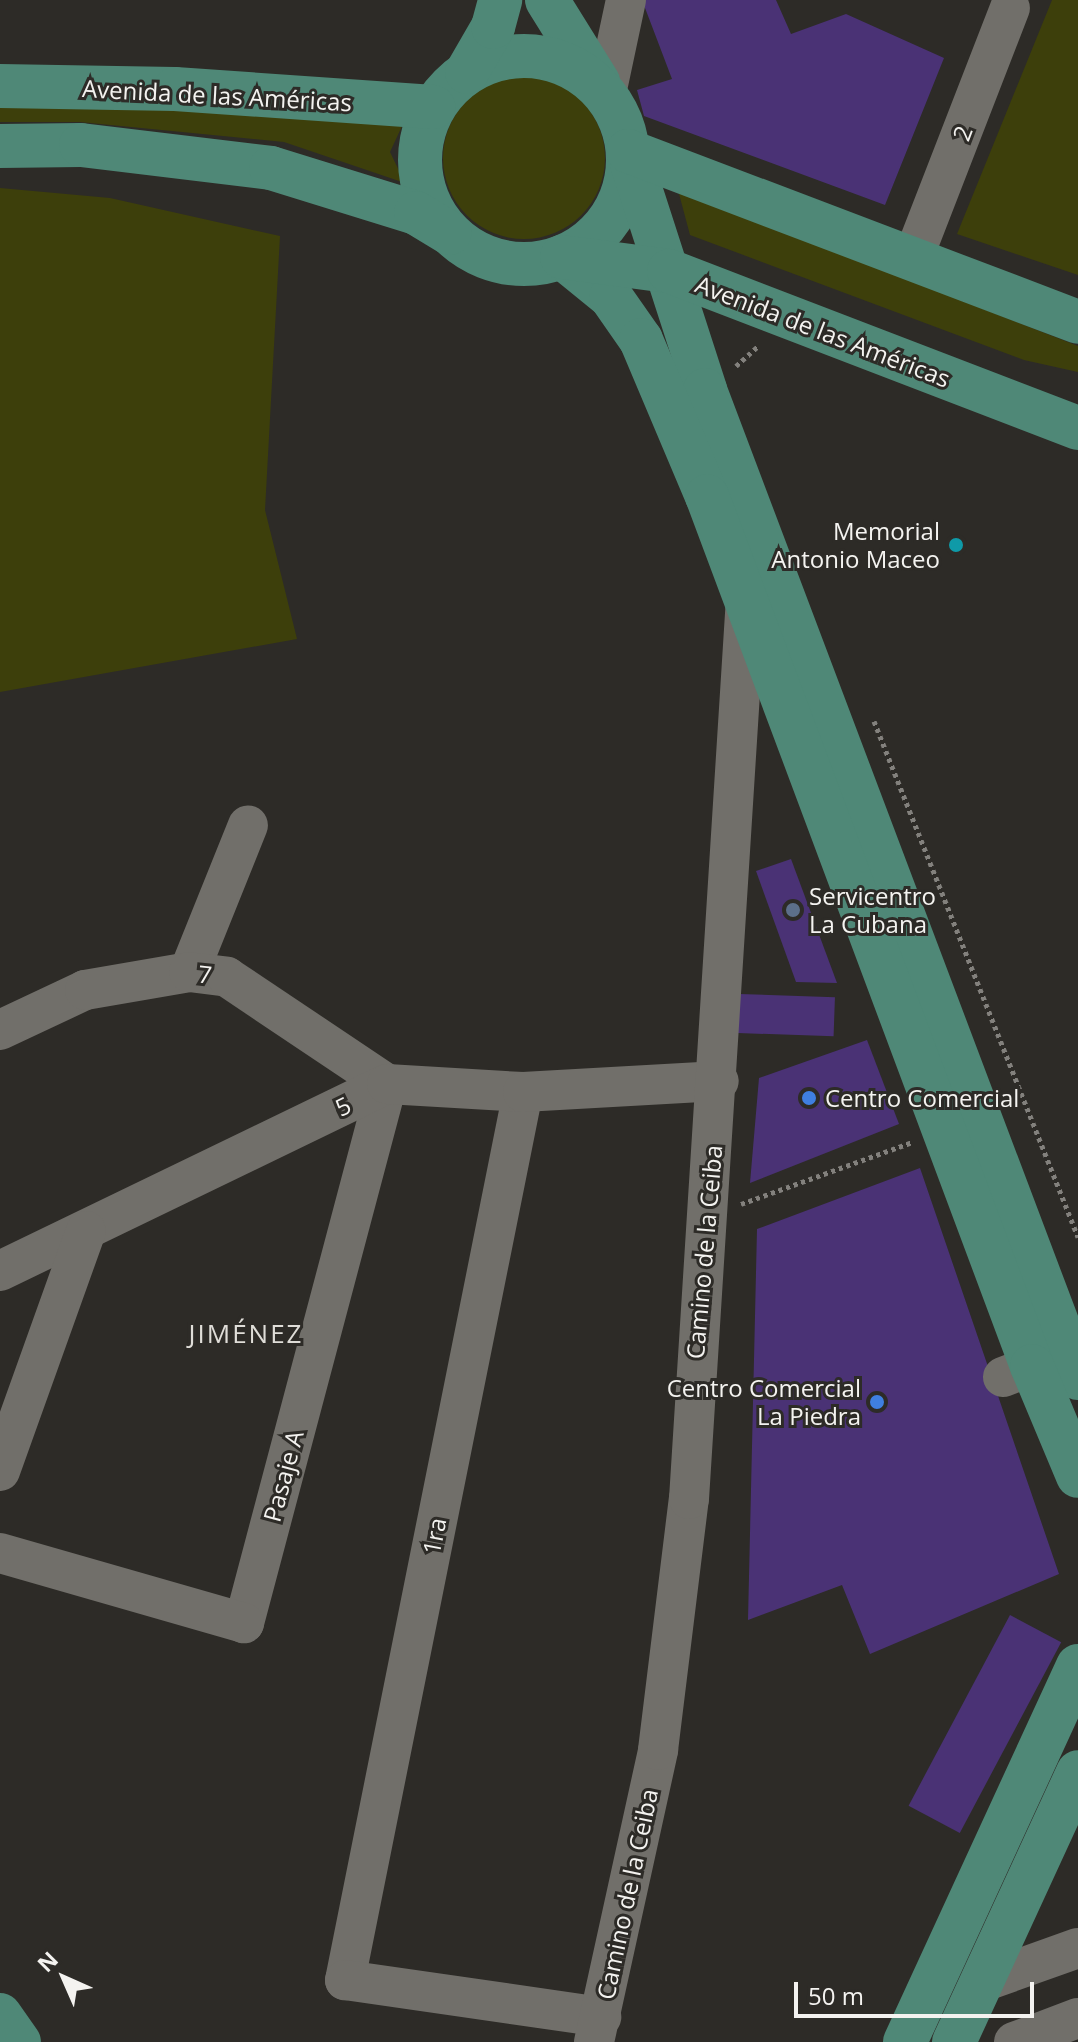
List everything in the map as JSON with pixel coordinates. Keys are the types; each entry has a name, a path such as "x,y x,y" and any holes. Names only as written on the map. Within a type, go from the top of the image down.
{"main road":[{"path":"449,233 431,209 420,173 420,144 433,107 467,72 493,27 500,0"},
{"path":"547,0 620,120 669,271 726,380 1059,1283 1078,1378"},
{"path":"467,72 502,58 541,57 577,70 606,94"},
{"name":"Avenida de las Américas","path":"0,86 175,89 433,107"},
{"path":"0,146 81,145 271,168 416,213 479,255 506,263 562,257 596,235 613,213 625,186 628,151"},
{"path":"628,151 1078,322"},
{"path":"562,257 611,297 641,340 746,598 943,1131 1018,1372 1078,1476"},
{"name":"Avenida de las Américas","path":"562,257 669,271 764,311 1078,428"},
{"path":"726,380 717,335 733,321 764,311"},
{"path":"905,2042 1078,1666"},
{"path":"967,2014 1078,1772"},
{"path":"0,2015 19,2042"}],"street":[{"path":"606,94 626,0"},
{"name":"2","path":"913,258 1010,8"},
{"name":"Camino de la Ceiba","path":"598,2029 662,1718 689,1499 692,1398 719,1081 737,685 746,598"},
{"path":"189,972 248,825"},
{"name":"7","path":"0,1030 85,990 189,972 227,977 387,1084"},
{"name":"5","path":"0,1271 387,1084 523,1092 719,1081"},
{"name":"Pasaje A","path":"0,1553 244,1623 387,1084"},
{"name":"1ra","path":"523,1092 345,1980 598,2029"},
{"path":"0,1471 86,1231"},
{"path":"1004,2042 967,2014 1078,1948"},
{"path":"1014,2042 1078,2018"}],"path":[{"path":"868,707 1078,1237"},
{"path":"744,1204 943,1131"}],"shaded area":[{"path":"1052,0 1078,0 1078,275 957,234"},
{"path":"524,77 555,83 581,101 599,127 605,158 599,189 581,215 555,233 524,239 493,233 467,215 449,189 443,158 449,127 467,101 493,83"},
{"path":"0,107 184,108 403,124 390,152 405,183 284,142 80,122 0,122"},
{"path":"0,188 110,198 280,236 265,510 297,639 0,692"},
{"path":"678,190 1078,346 1078,372 1024,360 690,235"}],"building":[{"path":"642,0 776,0 791,34 846,14 944,58 885,205 644,116 637,90 672,79"},
{"path":"791,859 837,983 796,982 756,871"},
{"path":"739,994 835,997 834,1036 738,1033"},
{"path":"867,1040 899,1124 750,1183 759,1078"},
{"name":"Centro Comercial La Piedra","path":"920,1168 1059,1574 870,1654 842,1585 748,1620 757,1229"},
{"path":"1010,1615 1061,1642 960,1833 909,1806"}],"place":[{"name":"Memorial Antonio Maceo","path":"956,545"},
{"name":"Servicentro La Cubana","path":"793,910"},
{"name":"Centro Comercial","path":"809,1098"},
{"name":"Centro Comercial La Piedra","path":"877,1402"}],"district":[{"name":"JIMÉNEZ","path":"246,1334"}]}
